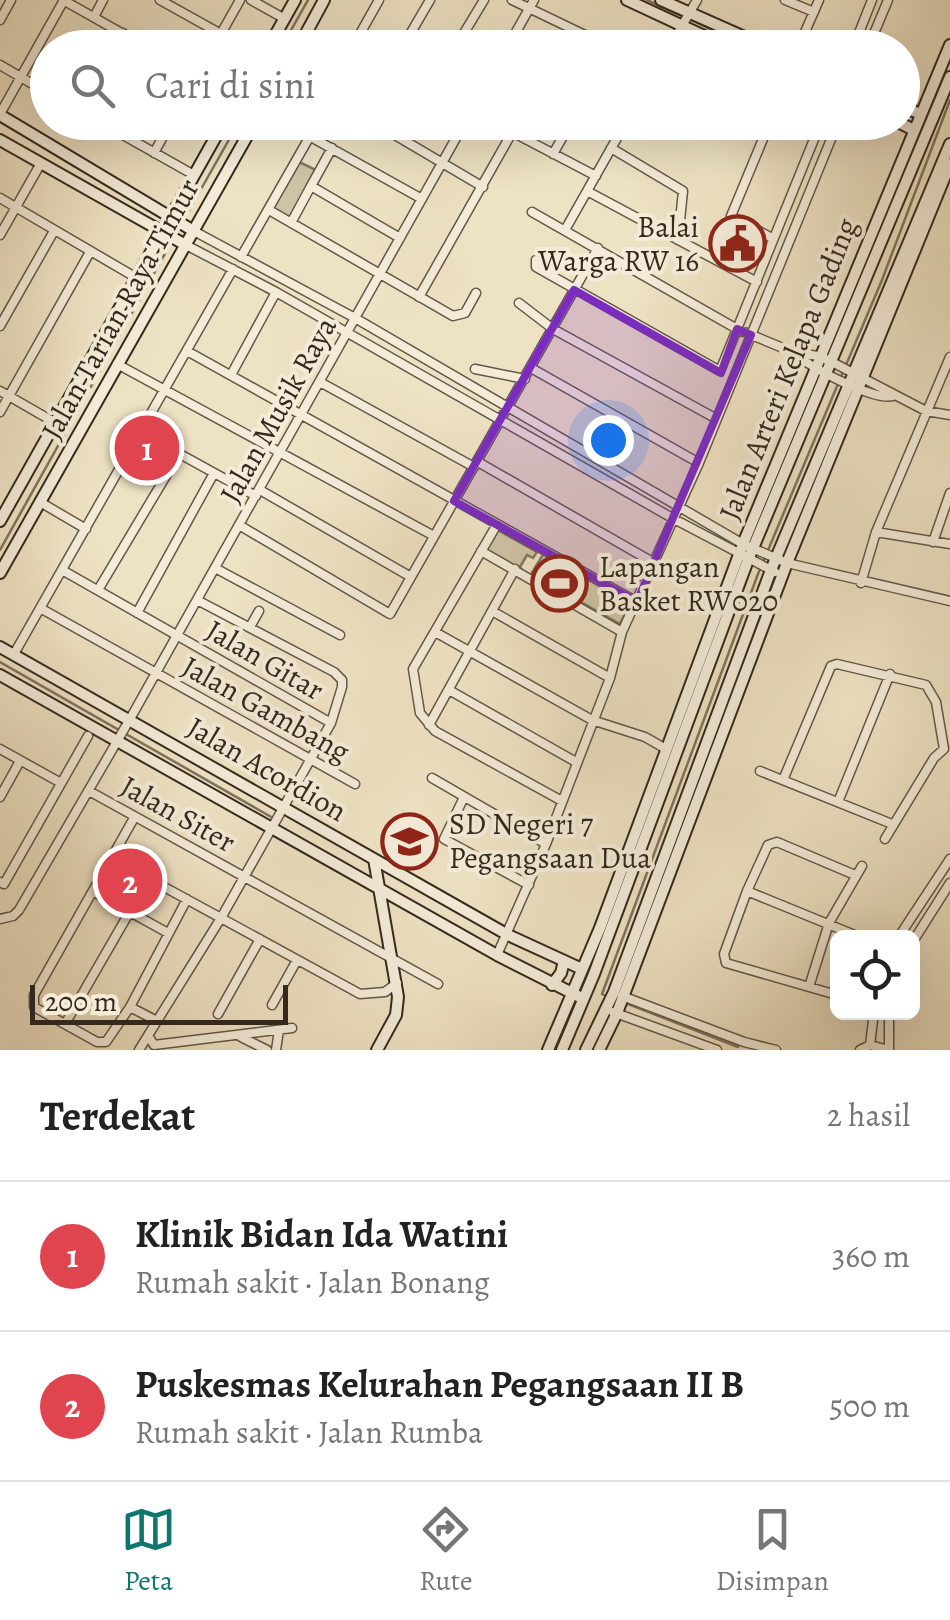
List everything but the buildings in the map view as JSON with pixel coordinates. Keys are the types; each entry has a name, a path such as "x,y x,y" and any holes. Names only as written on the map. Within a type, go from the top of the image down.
{"street":[{"path":"0,20 12,0"},
{"path":"47,30 63,0 115,30"},
{"path":"94,17 103,0"},
{"path":"160,0 214,30"},
{"path":"223,30 240,0"},
{"path":"251,0 284,19"},
{"path":"278,30 295,0"},
{"path":"308,30 324,0"},
{"path":"362,30 379,0"},
{"path":"412,30 430,0"},
{"path":"466,30 482,4 467,0"},
{"path":"512,0 531,4 574,30"},
{"path":"627,0 707,30"},
{"path":"661,0 686,20"},
{"path":"680,30 697,0"},
{"path":"785,0 814,12"},
{"path":"806,30 819,0"},
{"path":"860,30 872,0"},
{"path":"876,30 888,0"},
{"path":"517,30 531,4"},
{"name":"Jalan Arteri Kelapa Gading","path":"920,114 950,45"},
{"path":"30,60 0,114 30,132"},
{"path":"0,66 30,82"},
{"name":"Jalan Arteri Kelapa Gading","path":"548,1050 578,996 582,970 605,930 666,749 724,610 834,370 950,77"},
{"path":"0,140 347,333 680,506 749,554"},
{"path":"43,140 171,218 355,318 504,416 674,520 775,565 950,601"},
{"path":"131,140 194,175"},
{"path":"154,153 161,140"},
{"path":"0,521 214,140"},
{"name":"Jalan Tarian Raya Timur","path":"0,573 190,228 244,140"},
{"path":"242,258 309,140"},
{"path":"317,140 422,200"},
{"path":"404,140 483,187"},
{"name":"Jalan Musik Raya","path":"0,918 13,916 19,910 130,721 455,140"},
{"path":"420,297 508,140"},
{"path":"527,140 596,176"},
{"path":"553,154 560,140"},
{"path":"565,230 616,140"},
{"path":"763,140 731,216 772,238"},
{"path":"536,264 574,290 718,371 724,365 813,140"},
{"path":"497,955 546,844 610,678 622,632 699,463 831,140"},
{"name":"Jalan Arteri Kelapa Gading","path":"749,554 817,362 909,140"},
{"name":"Jalan Arteri Kelapa Gading","path":"600,1050 748,653 775,565 950,144"},
{"path":"291,223 332,148"},
{"path":"611,148 682,191 678,240"},
{"path":"0,235 42,163"},
{"name":"Jalan Arteri Kelapa Gading","path":"854,379 950,164"},
{"path":"311,186 400,238"},
{"path":"588,191 756,282"},
{"path":"0,198 135,277"},
{"path":"268,210 453,316 466,313 476,293"},
{"path":"532,212 737,329 854,379 888,389 893,396 926,412 950,414"},
{"path":"0,326 54,231"},
{"path":"239,525 390,614 598,248"},
{"path":"0,412 90,252"},
{"path":"14,654 233,269"},
{"path":"231,375 276,292"},
{"path":"519,303 553,328 715,418"},
{"path":"187,351 637,602"},
{"path":"860,583 876,532 950,359"},
{"path":"117,364 434,536"},
{"path":"532,368 699,463"},
{"path":"475,369 525,379"},
{"path":"320,382 656,564"},
{"path":"0,391 54,422"},
{"path":"140,432 411,577"},
{"path":"98,590 179,454"},
{"path":"137,612 214,473"},
{"path":"933,542 950,493"},
{"path":"40,502 86,528"},
{"path":"496,526 413,669 420,713 428,725 562,801"},
{"path":"876,532 950,544"},
{"path":"481,550 622,632"},
{"path":"215,568 340,635"},
{"path":"428,725 515,569"},
{"name":"Jalan Gitar","path":"62,570 331,723"},
{"path":"154,1044 157,1021 282,812 331,723 342,687 342,680 334,672 198,600"},
{"name":"Jalan Gambang","path":"40,608 355,784"},
{"path":"492,610 610,678"},
{"name":"Jalan Arteri Kelapa Gading","path":"562,1050 578,996 724,610"},
{"path":"250,627 260,611"},
{"path":"435,632 592,720 645,737 666,749"},
{"name":"Jalan Acordion","path":"0,646 282,812 508,935 582,970"},
{"path":"782,780 828,671 837,664 890,674 926,686 936,702 947,751 934,758 884,839"},
{"path":"838,802 890,674"},
{"path":"0,675 120,738 497,955 578,996"},
{"path":"449,690 576,762"},
{"path":"2,883 88,736"},
{"path":"0,750 62,783"},
{"path":"0,797 20,761"},
{"path":"760,771 892,824"},
{"path":"432,778 546,844"},
{"name":"Jalan Siter","path":"89,791 438,984"},
{"path":"464,797 444,839 530,885"},
{"path":"134,818 34,995 34,1007 97,1042 106,1042 130,1007 187,899"},
{"path":"830,994 726,963 724,959 768,845 773,843 855,874"},
{"path":"114,858 360,994 385,992 397,983"},
{"path":"903,930 950,858"},
{"path":"374,859 397,983 396,1015 378,1050"},
{"path":"809,987 830,924 862,866"},
{"path":"920,931 950,883"},
{"path":"94,892 168,934"},
{"path":"747,892 844,930"},
{"path":"65,1024 129,913"},
{"path":"218,1014 260,939"},
{"path":"272,1005 298,960"},
{"path":"552,985 563,970 564,961"},
{"path":"615,1002 698,1036 776,1050"},
{"path":"615,1002 698,1036 717,1050"},
{"name":"Jalan Arteri Kelapa Gading","path":"586,1050 615,1002"},
{"path":"130,1007 157,1021"},
{"path":"870,1045 873,1020"},
{"path":"860,1050 870,1045 889,1050 889,1020"},
{"path":"139,1050 154,1044 180,1047 292,1028"},
{"path":"276,1050 279,1030"},
{"path":"241,1036 262,1049"},
{"path":"218,1050 224,1038"}],"highlighted area":[{"path":"574,290 721,373 737,329 751,335 637,602 454,501"}],"shaded area":[{"path":"295,160 316,170 290,221 271,209"},
{"path":"496,529 537,552 533,558 527,555 520,567 524,573 485,550"},
{"path":"544,553 630,604 620,624 531,574"}],"waterway":[{"path":"291,30 308,0"},
{"path":"647,0 682,16"},
{"path":"690,19 713,30"},
{"path":"846,365 950,100"},
{"path":"183,221 229,140"},
{"path":"0,550 172,241"},
{"path":"606,996 602,994 758,574 843,372"},
{"path":"0,662 273,818"},
{"path":"623,1002 738,1047"}],"place":[{"name":"Balai Warga RW 16","path":"738,244"},
{"name":"Klinik Bidan Ida Watini","path":"147,448"},
{"name":"Lapangan Basket RW020","path":"560,584"},
{"name":"SD Negeri 7 Pegangsaan Dua","path":"410,841"},
{"name":"Puskesmas Kelurahan Pegangsaan II B","path":"130,881"}]}
